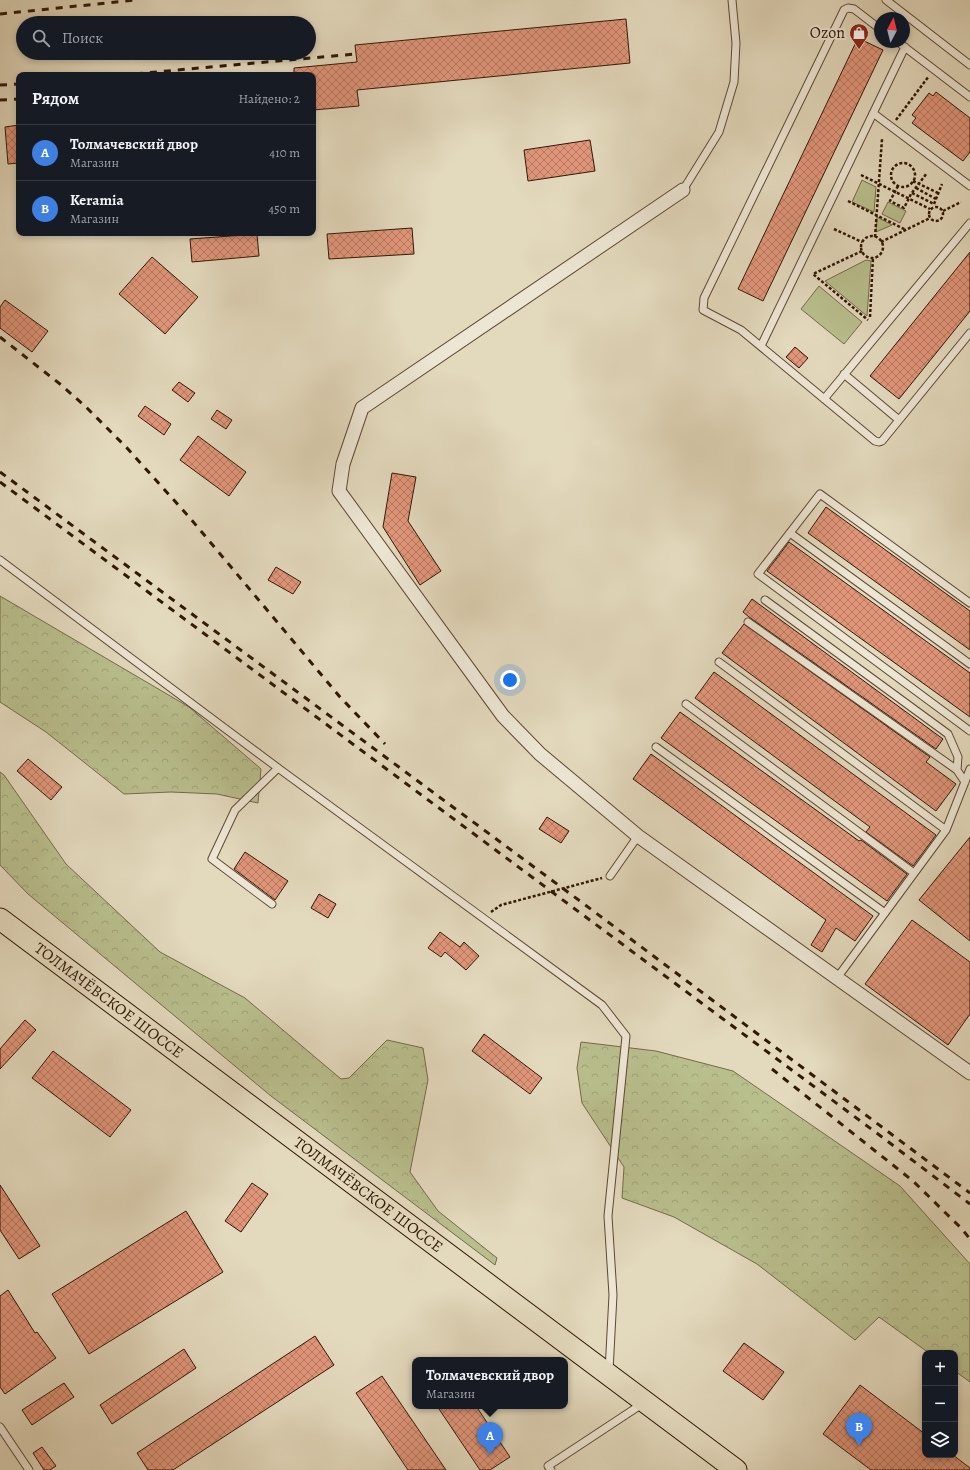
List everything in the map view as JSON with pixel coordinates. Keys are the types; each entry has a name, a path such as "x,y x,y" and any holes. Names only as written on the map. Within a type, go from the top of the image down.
{"main road":[{"name":"ТОЛМАЧЁВСКОЕ ШОССЕ","path":"0,918 736,1470"}],"street":[{"path":"683,190 362,408 343,464 339,491 503,716 540,754 638,836 970,1073"}],"lane":[{"path":"683,190 719,132 734,82 736,43 732,0"},
{"path":"886,0 970,65"},
{"path":"874,24 854,9 848,8 844,10 704,298 703,310 741,330 875,441 879,442 882,441 970,333"},
{"path":"761,346 905,48"},
{"path":"906,48 970,97"},
{"path":"873,113 970,186"},
{"path":"824,399 970,223"},
{"path":"844,374 899,420"},
{"path":"970,603 820,494 758,574 970,731"},
{"path":"790,533 970,664"},
{"path":"0,560 278,768 602,1005 626,1036 608,1216 613,1295 609,1376"},
{"path":"765,600 948,734 958,757 957,770"},
{"path":"748,622 957,770 965,782"},
{"path":"719,662 946,830"},
{"path":"686,704 914,873"},
{"path":"656,746 885,913"},
{"path":"272,904 212,859 235,810 278,768"},
{"path":"837,978 946,830 970,770"},
{"path":"610,876 638,836"},
{"path":"547,1469 644,1402"},
{"path":"0,1427 29,1470"}],"path":[{"path":"890,126 934,69"},
{"path":"875,236 882,139"},
{"path":"911,166 913,162"},
{"path":"903,163 911,166 915,176 913,181 907,186 898,186 892,179 892,170 899,164 903,163"},
{"path":"898,186 890,201 904,208 912,193 928,173"},
{"path":"861,175 909,198 932,207 939,207 943,211"},
{"path":"913,181 938,193"},
{"path":"930,218 928,214 942,184"},
{"path":"916,188 936,199"},
{"path":"912,193 932,207"},
{"path":"848,201 906,230"},
{"path":"943,211 961,202"},
{"path":"930,218 936,221 940,220 943,211"},
{"path":"881,242 930,218"},
{"path":"834,229 862,242"},
{"path":"875,236 881,242 882,250 880,254 873,257 868,257 862,251 862,242 867,237 875,236"},
{"path":"862,251 813,274 869,318 873,257"},
{"path":"483,918 501,905 610,876"}],"green space":[{"path":"862,180 876,187 874,212 852,202"},
{"path":"888,202 906,211 900,223 882,214"},
{"path":"877,217 892,225 876,232"},
{"path":"866,260 871,261 867,316 825,281"},
{"path":"819,286 862,322 844,344 801,309"},
{"path":"0,596 189,707 261,769 258,803 217,794 171,792 124,794 46,732 0,702"},
{"path":"0,772 4,775 66,864 160,952 245,998 341,1079 349,1078 387,1040 423,1048 428,1080 410,1172 438,1211 497,1258 495,1265 271,1096 28,894 0,865"},
{"path":"581,1042 656,1051 733,1071 900,1186 970,1264 970,1382 958,1373 958,1350 925,1350 879,1317 855,1340 757,1264 674,1217 622,1198 624,1167 582,1103 577,1068"}],"building":[{"path":"626,19 630,63 357,90 359,106 316,110 316,72 294,72 294,68 357,62 355,45"},
{"path":"858,38 874,46 874,48 883,50 763,301 738,289"},
{"path":"936,92 970,118 970,152 963,161 912,123 916,118 912,115 929,93 933,96"},
{"path":"16,125 16,163 8,164 5,127"},
{"path":"590,140 595,171 528,181 524,150"},
{"path":"412,228 414,254 329,259 327,234"},
{"path":"230,236 257,236 259,256 192,262 190,239"},
{"path":"970,252 970,311 899,399 870,376"},
{"path":"152,257 198,297 165,334 119,294"},
{"path":"5,300 48,331 32,352 0,328 0,307"},
{"path":"795,347 808,358 799,368 786,357"},
{"path":"179,382 195,393 188,402 172,390"},
{"path":"145,406 171,424 164,435 138,416"},
{"path":"217,410 232,420 226,429 211,419"},
{"path":"198,436 246,472 229,496 180,460"},
{"path":"392,473 416,477 408,521 441,571 420,585 383,527"},
{"path":"826,507 970,611 970,650 808,533"},
{"path":"789,542 970,673 970,717 767,571"},
{"path":"276,567 301,582 293,594 268,580"},
{"path":"752,599 943,739 936,749 749,617 743,612"},
{"path":"744,624 930,757 926,762 956,784 936,811 722,653"},
{"path":"714,672 936,835 913,866 866,832 870,827 695,698"},
{"path":"680,712 907,874 887,901 661,738"},
{"path":"651,754 873,916 855,941 836,928 822,952 811,945 826,920 633,779"},
{"path":"28,759 62,787 51,800 17,771"},
{"path":"547,817 569,831 561,843 539,829"},
{"path":"970,837 970,941 919,900"},
{"path":"245,852 288,881 275,900 234,869"},
{"path":"319,894 336,904 328,918 311,908"},
{"path":"912,920 970,962 970,1014 948,1045 865,984"},
{"path":"440,932 460,947 464,942 479,956 466,970 445,952 441,957 428,948"},
{"path":"25,1020 36,1030 0,1069 0,1049"},
{"path":"484,1034 542,1078 530,1094 472,1051"},
{"path":"53,1051 131,1110 110,1137 32,1078"},
{"path":"252,1183 268,1194 241,1232 225,1221"},
{"path":"0,1185 40,1246 19,1259 0,1230"},
{"path":"186,1211 223,1272 89,1354 52,1294"},
{"path":"8,1290 35,1333 37,1332 56,1358 5,1394 0,1387 0,1296"},
{"path":"315,1336 334,1365 173,1470 148,1470 137,1453"},
{"path":"744,1343 784,1372 763,1400 723,1371"},
{"path":"184,1349 196,1368 112,1424 100,1405"},
{"path":"382,1376 446,1470 408,1470 356,1393"},
{"path":"64,1383 74,1397 32,1425 22,1410"},
{"path":"860,1385 922,1432 922,1458 957,1458 970,1468 970,1470 871,1470 823,1434"},
{"path":"439,1409 478,1409 510,1457 490,1470 480,1470"},
{"path":"42,1447 56,1466 50,1470 44,1470 33,1453"}],"railway":[{"path":"0,14 136,0"},
{"path":"316,58 356,54"},
{"path":"155,72 289,60"},
{"path":"0,85 16,84"},
{"path":"0,100 16,99"},
{"path":"0,337 60,384 85,406 127,448 190,518 340,697 385,744"},
{"path":"0,472 580,901 970,1193"},
{"path":"0,482 882,1137 970,1204"},
{"path":"772,1069 913,1181 962,1229 970,1239"}],"place":[{"name":"Ozon","path":"859,50"},
{"name":"Keramia","path":"859,1446"},
{"name":"Толмачевский двор","path":"490,1455"}]}
